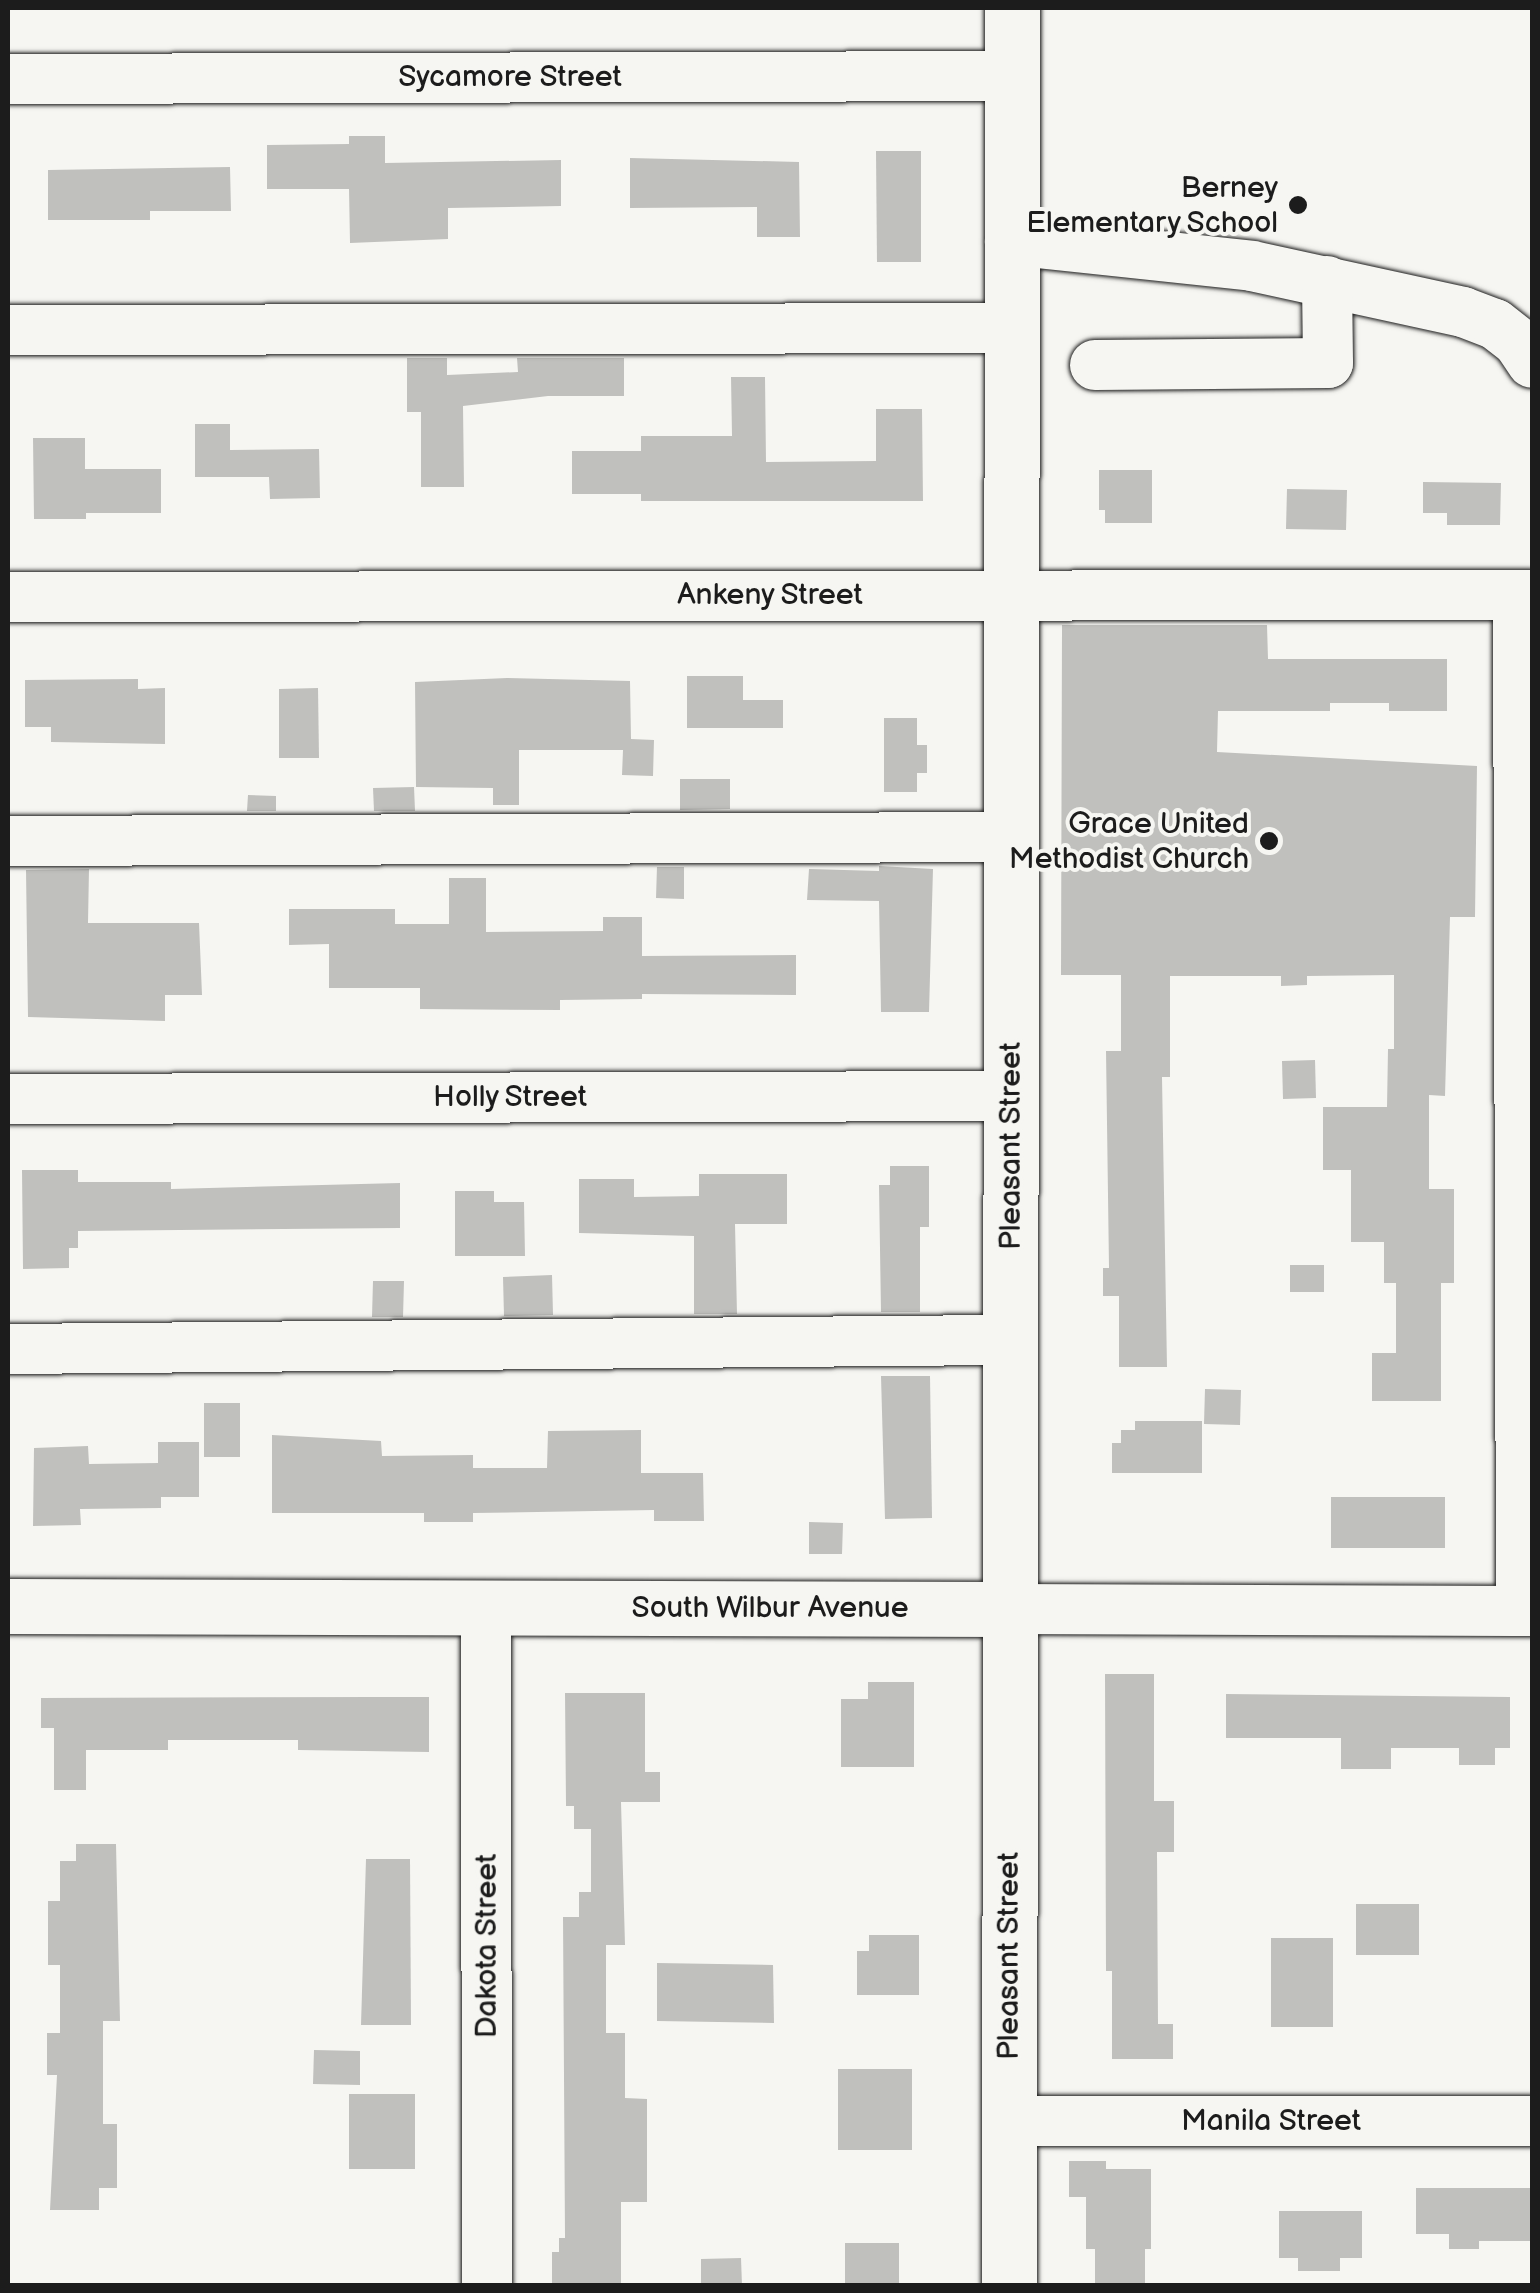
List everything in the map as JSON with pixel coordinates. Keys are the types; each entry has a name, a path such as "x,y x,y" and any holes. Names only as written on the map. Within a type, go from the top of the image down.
{"main road":[{"name":"Pleasant Street","path":"1009,2286 1012,8"},
{"name":"South Wilbur Avenue","path":"8,1606 1010,1609"}],"street":[{"name":"Sycamore Street","path":"8,78 1012,76"},
{"path":"1010,240 1150,252 1327,280 1495,324 1518,342 1532,363"},
{"path":"1095,364 1328,363 1327,280"},
{"path":"8,330 1010,328"},
{"path":"1525,596 1527,1611"},
{"name":"Ankeny Street","path":"8,597 1525,596"},
{"path":"8,841 1010,837"},
{"name":"Holly Street","path":"8,1099 1012,1096"},
{"path":"8,1350 1010,1340"},
{"name":"Dakota Street","path":"486,1606 487,2286"},
{"name":"South Wilbur Avenue","path":"1010,1609 1527,1611"},
{"name":"Manila Street","path":"1010,2121 1532,2121"}],"building":[{"path":"349,136 385,136 385,163 561,160 561,206 448,208 448,239 350,243 349,189 267,189 267,145 349,144"},
{"path":"876,151 921,151 921,262 877,262"},
{"path":"630,158 799,162 800,237 757,237 757,207 630,208"},
{"path":"230,167 231,211 150,211 150,220 48,220 48,170"},
{"path":"407,358 447,358 447,375 518,372 517,358 624,358 624,396 548,396 463,406 464,487 421,487 421,412 407,412"},
{"path":"731,377 765,377 766,462 876,461 876,409 922,409 923,501 641,501 641,494 572,494 572,451 641,451 641,436 732,436"},
{"path":"195,424 230,424 230,450 319,449 320,498 270,499 269,477 195,477"},
{"path":"33,438 85,438 85,469 161,469 161,513 86,513 86,519 34,519"},
{"path":"1099,470 1152,470 1152,523 1105,523 1105,510 1099,510"},
{"path":"1423,482 1501,483 1500,525 1447,525 1447,513 1423,513"},
{"path":"1287,489 1347,490 1346,530 1286,529"},
{"path":"1062,625 1267,625 1268,659 1447,659 1447,711 1389,711 1389,703 1330,703 1330,711 1218,711 1217,752 1477,766 1475,917 1450,917 1445,1096 1429,1095 1429,1189 1454,1189 1454,1283 1441,1283 1441,1401 1372,1401 1372,1353 1396,1353 1396,1283 1384,1283 1384,1242 1351,1242 1351,1170 1323,1170 1323,1107 1387,1107 1388,1049 1394,1049 1394,975 1307,976 1307,985 1281,986 1281,976 1170,976 1170,1077 1162,1077 1167,1367 1119,1367 1119,1296 1103,1296 1103,1268 1109,1268 1106,1051 1121,1051 1121,975 1061,975"},
{"path":"687,676 743,676 743,700 783,700 783,728 687,728"},
{"path":"507,678 630,681 631,739 654,740 653,776 622,775 623,750 519,750 519,805 493,805 493,788 416,787 415,682"},
{"path":"138,679 138,689 165,688 165,744 51,742 51,727 25,727 25,680"},
{"path":"318,688 319,758 279,758 279,689"},
{"path":"884,718 917,718 917,745 927,745 927,773 917,773 917,792 884,792"},
{"path":"680,779 730,779 730,809 680,810"},
{"path":"414,787 415,811 374,811 373,788"},
{"path":"248,795 276,796 276,811 247,811"},
{"path":"879,866 933,869 929,1012 881,1012 879,901 807,900 809,869 879,871"},
{"path":"657,867 684,867 684,899 656,898"},
{"path":"89,869 88,923 199,923 202,995 165,995 165,1021 28,1017 26,870"},
{"path":"449,878 486,878 486,932 603,931 603,917 642,917 642,956 796,955 796,995 642,994 642,999 560,1000 560,1010 420,1009 420,988 329,988 329,944 289,945 289,909 395,909 395,924 449,924"},
{"path":"1315,1060 1316,1098 1283,1099 1282,1061"},
{"path":"890,1166 929,1166 929,1227 920,1227 920,1312 881,1312 879,1185 890,1185"},
{"path":"22,1170 78,1170 78,1182 171,1182 171,1189 400,1183 400,1228 78,1231 78,1248 69,1248 69,1268 23,1269"},
{"path":"699,1174 787,1174 787,1224 735,1224 737,1314 694,1314 694,1236 579,1233 579,1179 634,1179 634,1197 699,1196"},
{"path":"455,1191 494,1191 494,1202 524,1202 525,1256 455,1256"},
{"path":"1290,1265 1324,1265 1324,1292 1290,1292"},
{"path":"552,1275 553,1315 504,1316 503,1277"},
{"path":"373,1281 404,1281 403,1317 372,1317"},
{"path":"881,1376 930,1376 932,1518 885,1519"},
{"path":"1205,1389 1241,1390 1240,1425 1204,1424"},
{"path":"204,1403 240,1403 240,1457 204,1457"},
{"path":"1135,1421 1202,1421 1202,1473 1112,1473 1112,1443 1121,1443 1121,1430 1135,1430"},
{"path":"641,1430 641,1473 703,1473 704,1521 654,1521 654,1510 473,1513 473,1522 424,1522 424,1513 272,1513 272,1435 381,1441 382,1456 473,1455 473,1468 547,1468 548,1431"},
{"path":"158,1442 199,1442 199,1497 161,1497 161,1508 80,1509 81,1525 33,1526 34,1448 88,1446 89,1464 158,1463"},
{"path":"1331,1497 1445,1497 1445,1548 1331,1548"},
{"path":"809,1522 843,1523 842,1554 809,1554"},
{"path":"1105,1674 1154,1674 1154,1801 1174,1801 1174,1852 1157,1852 1158,2024 1173,2024 1173,2059 1112,2059 1112,1971 1106,1971"},
{"path":"868,1682 914,1682 914,1767 841,1767 841,1699 868,1699"},
{"path":"565,1693 645,1693 645,1772 660,1772 660,1802 621,1802 625,1945 606,1945 606,2033 625,2033 625,2098 647,2099 647,2202 621,2202 621,2286 552,2286 552,2252 559,2252 559,2238 565,2238 563,1917 579,1917 579,1892 591,1892 591,1829 574,1829 574,1806 566,1806"},
{"path":"1226,1694 1510,1697 1510,1748 1495,1748 1495,1765 1459,1765 1459,1748 1391,1748 1391,1769 1341,1769 1341,1738 1226,1738"},
{"path":"429,1697 429,1752 298,1750 298,1740 168,1740 168,1750 86,1750 86,1790 54,1790 54,1728 41,1728 41,1698"},
{"path":"76,1844 116,1844 120,2021 103,2021 103,2124 117,2124 117,2188 99,2188 99,2210 50,2210 57,2075 47,2075 47,2033 60,2033 60,1965 48,1965 48,1901 60,1901 60,1861 76,1861"},
{"path":"366,1859 410,1859 411,2025 361,2025"},
{"path":"1356,1904 1419,1904 1419,1955 1356,1955"},
{"path":"869,1935 919,1935 919,1995 857,1995 857,1951 869,1951"},
{"path":"1271,1938 1333,1938 1333,2027 1271,2027"},
{"path":"657,1963 773,1965 774,2023 657,2021"},
{"path":"314,2050 360,2051 360,2085 313,2084"},
{"path":"838,2069 912,2069 912,2150 838,2150"},
{"path":"349,2094 415,2094 415,2169 349,2169"},
{"path":"1069,2161 1106,2161 1106,2169 1151,2169 1151,2249 1145,2249 1145,2286 1095,2286 1095,2249 1086,2249 1086,2197 1069,2197"},
{"path":"1416,2188 1532,2188 1532,2241 1479,2241 1479,2249 1449,2249 1449,2234 1416,2234"},
{"path":"1279,2211 1362,2211 1362,2258 1340,2258 1340,2271 1298,2271 1298,2258 1279,2258"},
{"path":"845,2243 899,2243 899,2286 845,2286"},
{"path":"741,2258 742,2286 701,2286 701,2259"}],"place":[{"name":"Berney Elementary School","path":"1298,205"},
{"name":"Grace United Methodist Church","path":"1269,841"}]}
